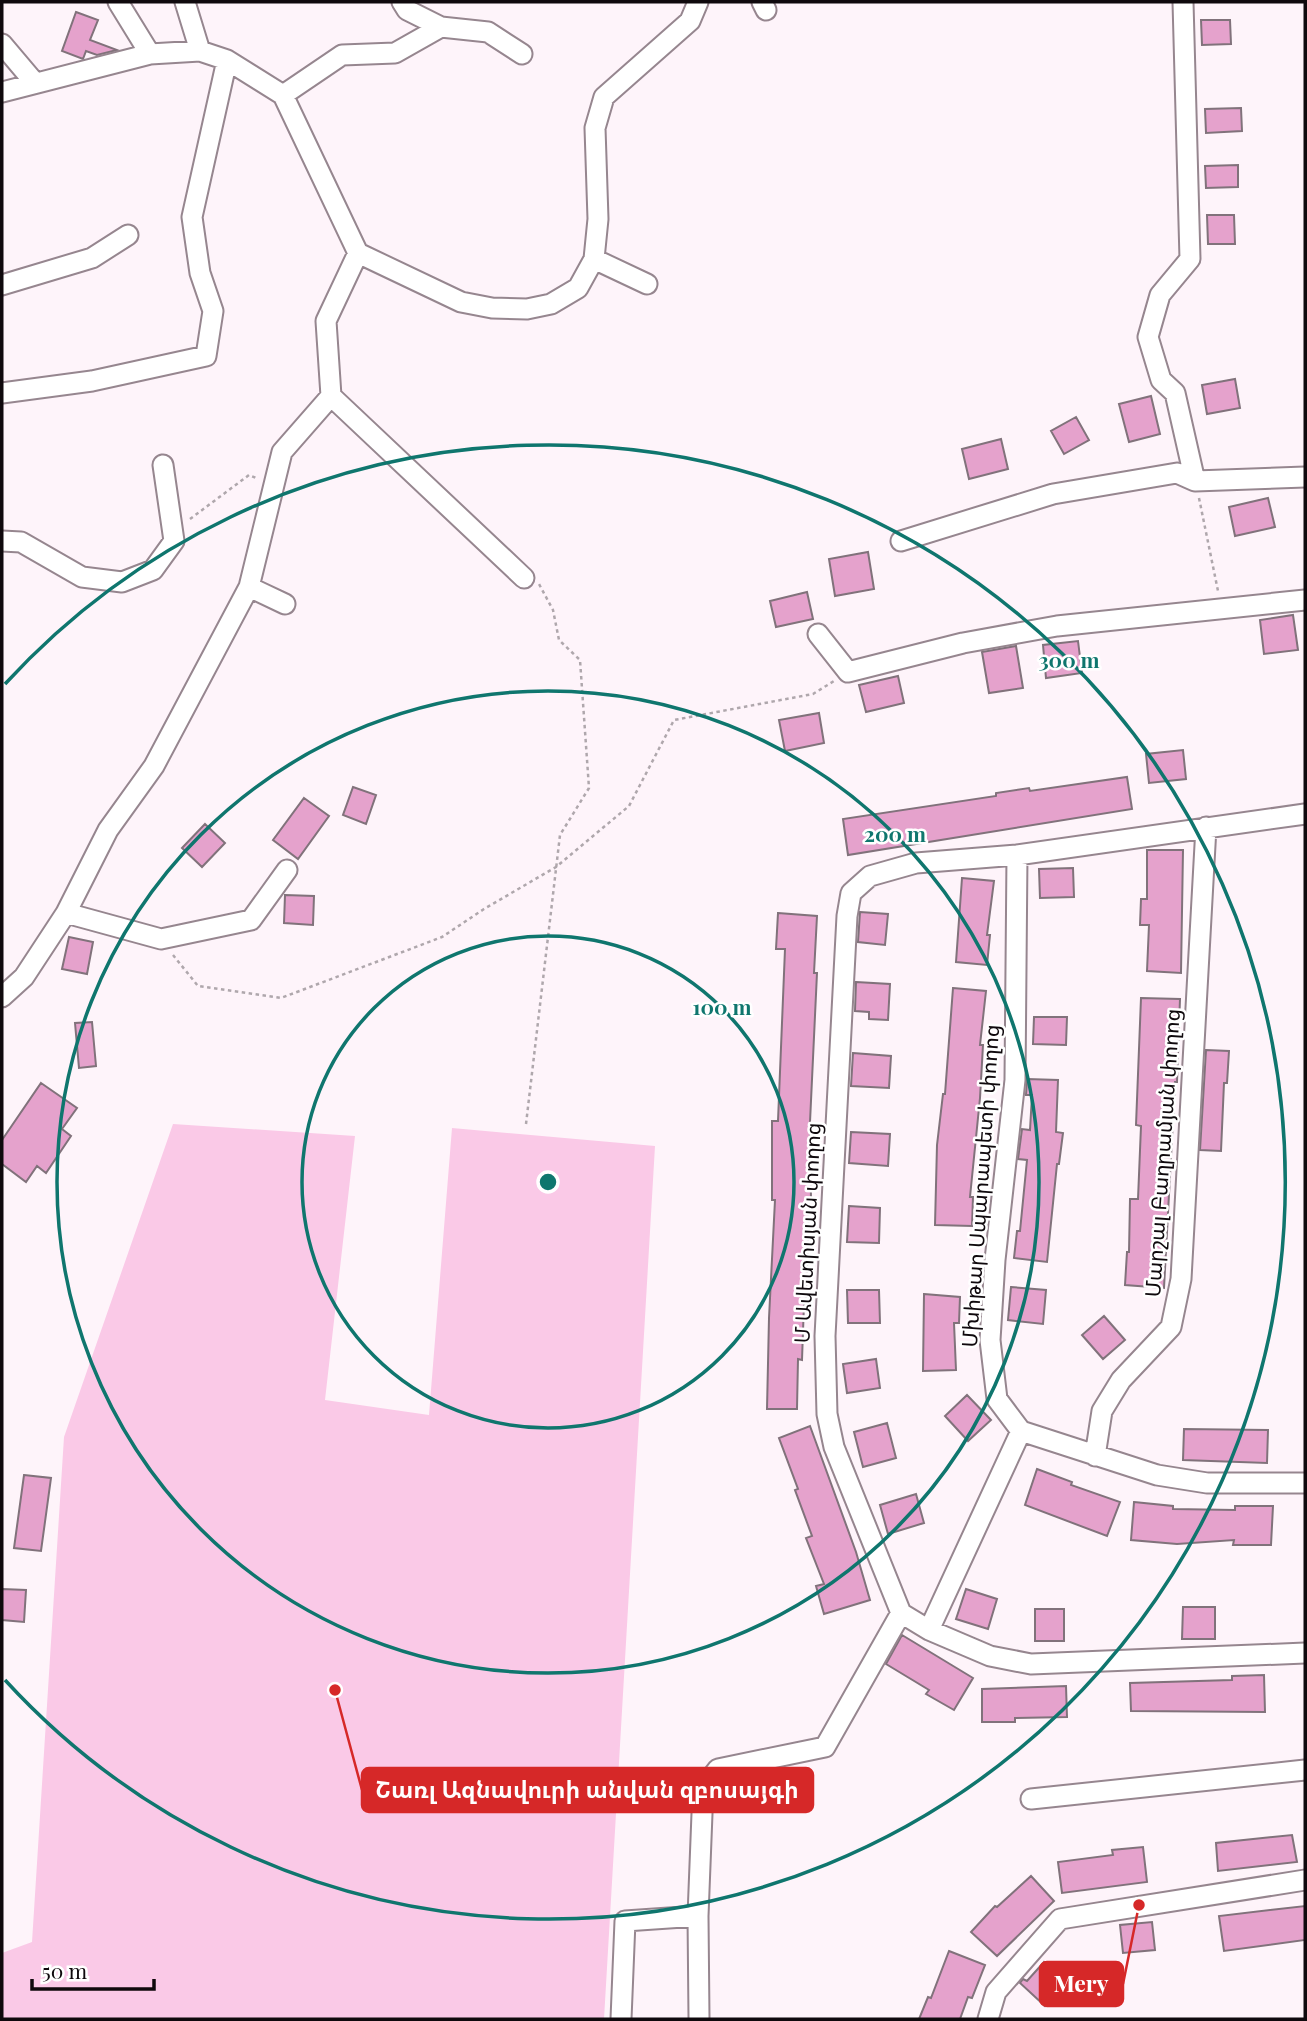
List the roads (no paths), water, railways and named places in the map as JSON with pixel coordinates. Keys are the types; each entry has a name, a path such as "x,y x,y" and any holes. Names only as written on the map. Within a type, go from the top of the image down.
{"street":[{"path":"118,2 150,54"},
{"path":"185,2 200,51"},
{"path":"402,2 407,10 441,27 488,32 522,54"},
{"path":"2,92 150,54 200,51 227,60 283,95 358,253 461,302 527,309 551,304 578,288 594,259 598,219 595,128 604,97 690,21 698,2"},
{"path":"1183,2 1190,259 1160,295 1148,338 1161,380 1175,393 1195,481"},
{"path":"283,95 342,55 394,53 441,27"},
{"path":"2,44 34,83"},
{"path":"2,393 92,381 205,356 213,311 200,273 192,217 227,60"},
{"path":"2,285 92,258 128,235"},
{"path":"358,253 326,321 331,396 524,578"},
{"path":"594,259 647,284"},
{"path":"2,997 24,976 66,913 108,830 154,766 249,587 282,452 331,396"},
{"path":"2,541 21,542 82,577 122,582 153,570 174,541 163,465"},
{"path":"901,541 1054,494 1177,473 1195,481 1305,477"},
{"path":"249,587 285,604"},
{"path":"818,634 848,672 963,643 1058,626 1305,600"},
{"name":"Մ Ավետիսյան փողոց","path":"901,1613 834,1447 827,1414 825,1336 847,916 851,893 870,876 916,863 1017,855 1305,814"},
{"name":"Մարշալ Բաղրամյան փողոց","path":"1095,1456 1101,1411 1121,1380 1171,1327 1181,1279 1206,827"},
{"name":"Մխիթար Սպարապետի փողոց","path":"1017,855 1014,1080 995,1260 990,1340 997,1399 1021,1431"},
{"path":"66,913 161,939 251,920 286,870"},
{"path":"929,1630 1021,1431 1157,1475 1207,1483 1305,1483"},
{"path":"698,2018 698,1916 703,1788 718,1769 825,1747 901,1613 929,1630 990,1656 1031,1664 1305,1653"},
{"path":"1031,1799 1305,1770"},
{"path":"988,2019 996,1992 1060,1919 1305,1880"},
{"path":"621,2019 625,1921 698,1916"}],"place":[{"name":"Շառլ Ազնավուրի անվան զբոսայգի","path":"335,1690"},
{"name":"Mery","path":"1139,1905"}]}
